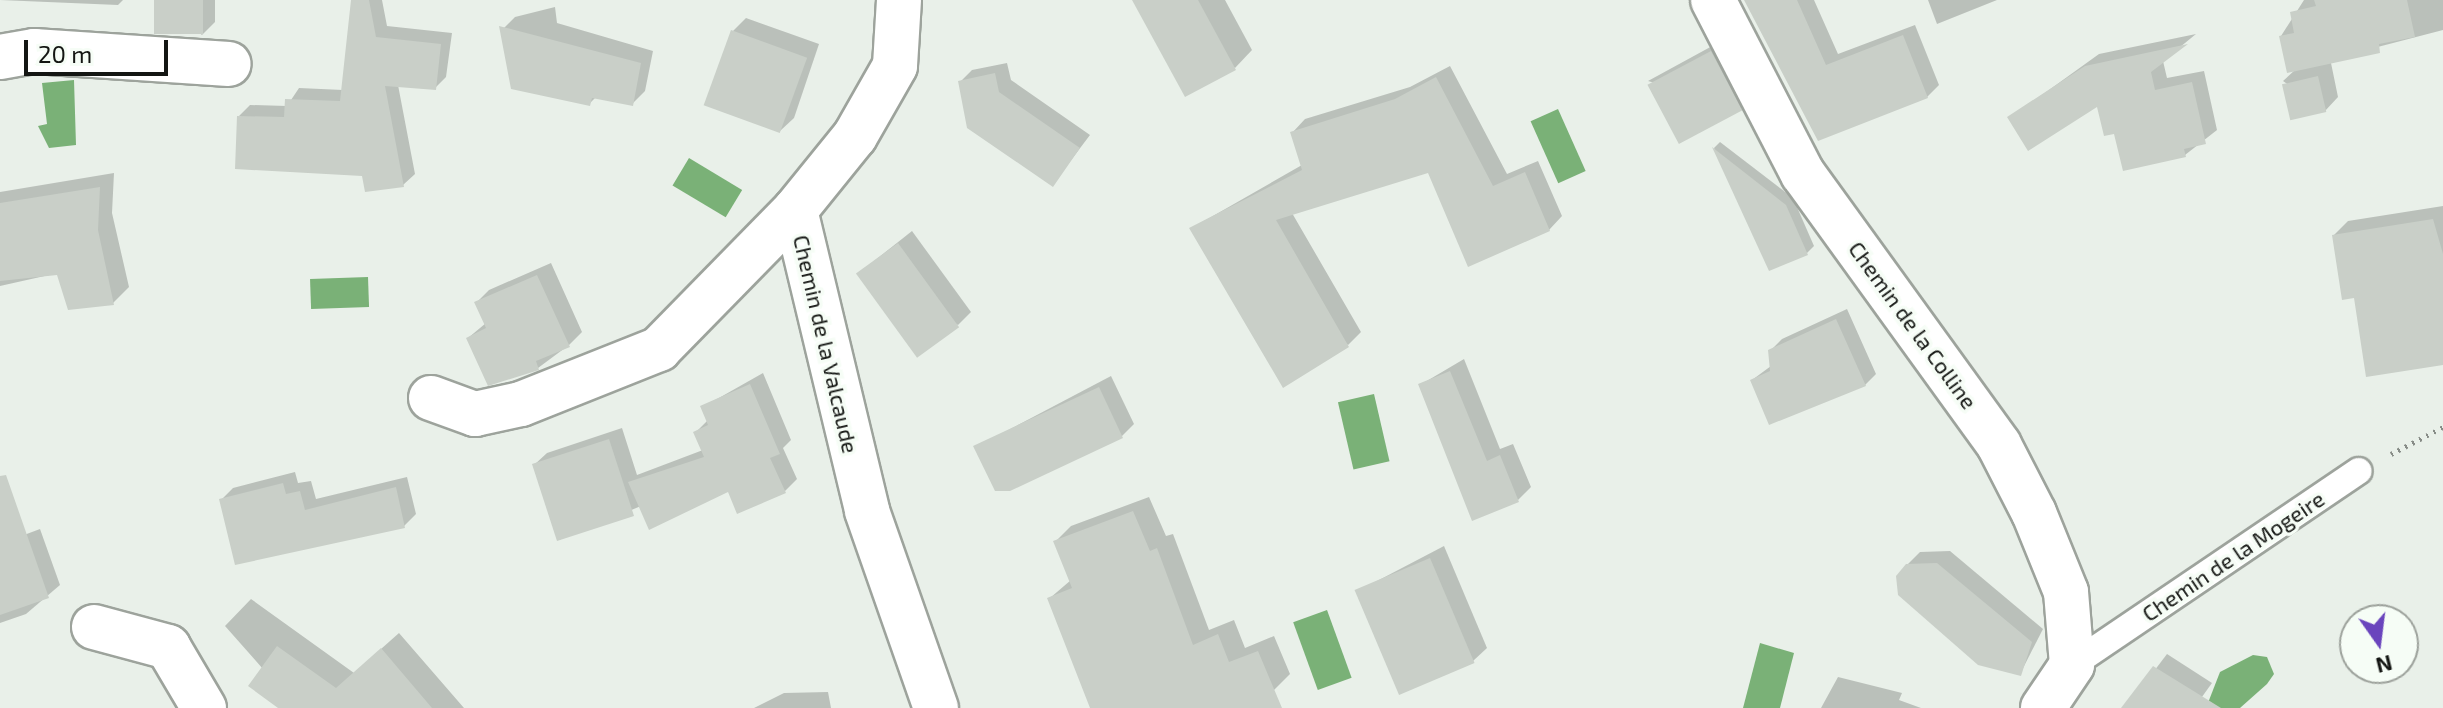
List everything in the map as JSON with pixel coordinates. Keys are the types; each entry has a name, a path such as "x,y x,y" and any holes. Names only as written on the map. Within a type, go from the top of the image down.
{"street":[{"name":"Chemin de la Valcaude","path":"899,0 895,66 855,136 795,210 867,511 936,708"},
{"name":"Chemin de la Colline","path":"1713,0 1803,174 1999,445 2066,592 2072,665"},
{"path":"0,57 34,51 229,64"},
{"path":"431,398 475,414 521,404 659,349 696,319 795,210"},
{"path":"94,627 168,647 204,708"},
{"name":"Chemin de la Mogeire","path":"2043,708 2072,665"}],"lane":[{"name":"Chemin de la Mogeire","path":"2072,665 2359,471"}],"path":[{"path":"2359,471 2443,427"}],"shaded area":[{"path":"74,80 76,145 49,148 38,126 47,124 42,83"},
{"path":"1558,109 1586,171 1558,183 1531,121"},
{"path":"689,158 742,190 726,217 673,185"},
{"path":"368,277 369,307 311,309 310,279"},
{"path":"1374,394 1390,461 1353,470 1338,402"},
{"path":"1327,610 1352,678 1318,690 1293,622"},
{"path":"1760,643 1794,653 1780,708 1743,708"},
{"path":"2253,655 2267,657 2274,674 2267,684 2240,708 2206,708 2220,672"}],"building":[{"path":"154,0 203,0 203,34 154,34"},
{"path":"351,0 369,0 376,37 441,44 436,90 385,86 404,187 365,192 362,176 235,169 237,116 284,117 285,99 340,101"},
{"path":"1132,0 1198,0 1236,70 1185,97"},
{"path":"1744,0 1797,0 1826,65 1903,35 1928,98 1818,141"},
{"path":"2314,0 2407,0 2415,37 2379,44 2380,53 2287,73 2279,36 2294,33 2290,12 2316,6"},
{"path":"499,26 641,63 633,106 592,98 590,106 511,89"},
{"path":"731,30 807,58 780,133 704,105"},
{"path":"2188,44 2151,72 2155,90 2192,82 2206,144 2184,149 2186,157 2123,171 2114,134 2104,136 2097,107 2028,151 2007,117 2085,66"},
{"path":"1711,51 1742,110 1679,144 1647,85"},
{"path":"995,73 999,92 1080,148 1053,187 967,128 958,81"},
{"path":"2318,76 2326,112 2290,120 2282,84"},
{"path":"1436,77 1493,186 1525,172 1550,231 1468,267 1428,173 1276,220 1349,347 1283,388 1189,228 1302,170 1290,132 1395,99"},
{"path":"1712,147 1786,205 1808,255 1769,271"},
{"path":"100,187 98,230 114,305 68,310 57,275 0,281 0,203"},
{"path":"2433,219 2443,254 2443,365 2366,377 2354,298 2342,300 2332,235"},
{"path":"898,243 959,327 917,358 856,274"},
{"path":"537,275 570,347 536,361 539,370 488,386 466,338 486,328 474,302"},
{"path":"1836,319 1866,386 1769,425 1750,380 1770,371 1768,350"},
{"path":"1450,371 1487,461 1500,455 1519,502 1472,521 1418,384"},
{"path":"750,384 780,454 770,458 786,493 737,514 728,492 649,530 628,482 704,457 693,432 708,425 700,406"},
{"path":"1099,387 1123,438 1010,491 995,491 973,446"},
{"path":"609,439 634,516 557,541 532,464"},
{"path":"6,475 49,598 0,615 0,476"},
{"path":"283,483 286,494 300,491 305,510 396,487 405,528 235,565 219,499"},
{"path":"1133,511 1150,551 1157,548 1193,645 1218,634 1229,662 1258,651 1282,708 1090,708 1047,598 1072,588 1053,541"},
{"path":"1430,558 1475,663 1399,695 1355,590"},
{"path":"1937,563 2032,642 2021,676 1978,665 1898,595 1896,576 1906,564"},
{"path":"277,646 336,688 381,648 432,708 278,708 248,686"},
{"path":"2153,666 2221,708 2121,708"}]}
